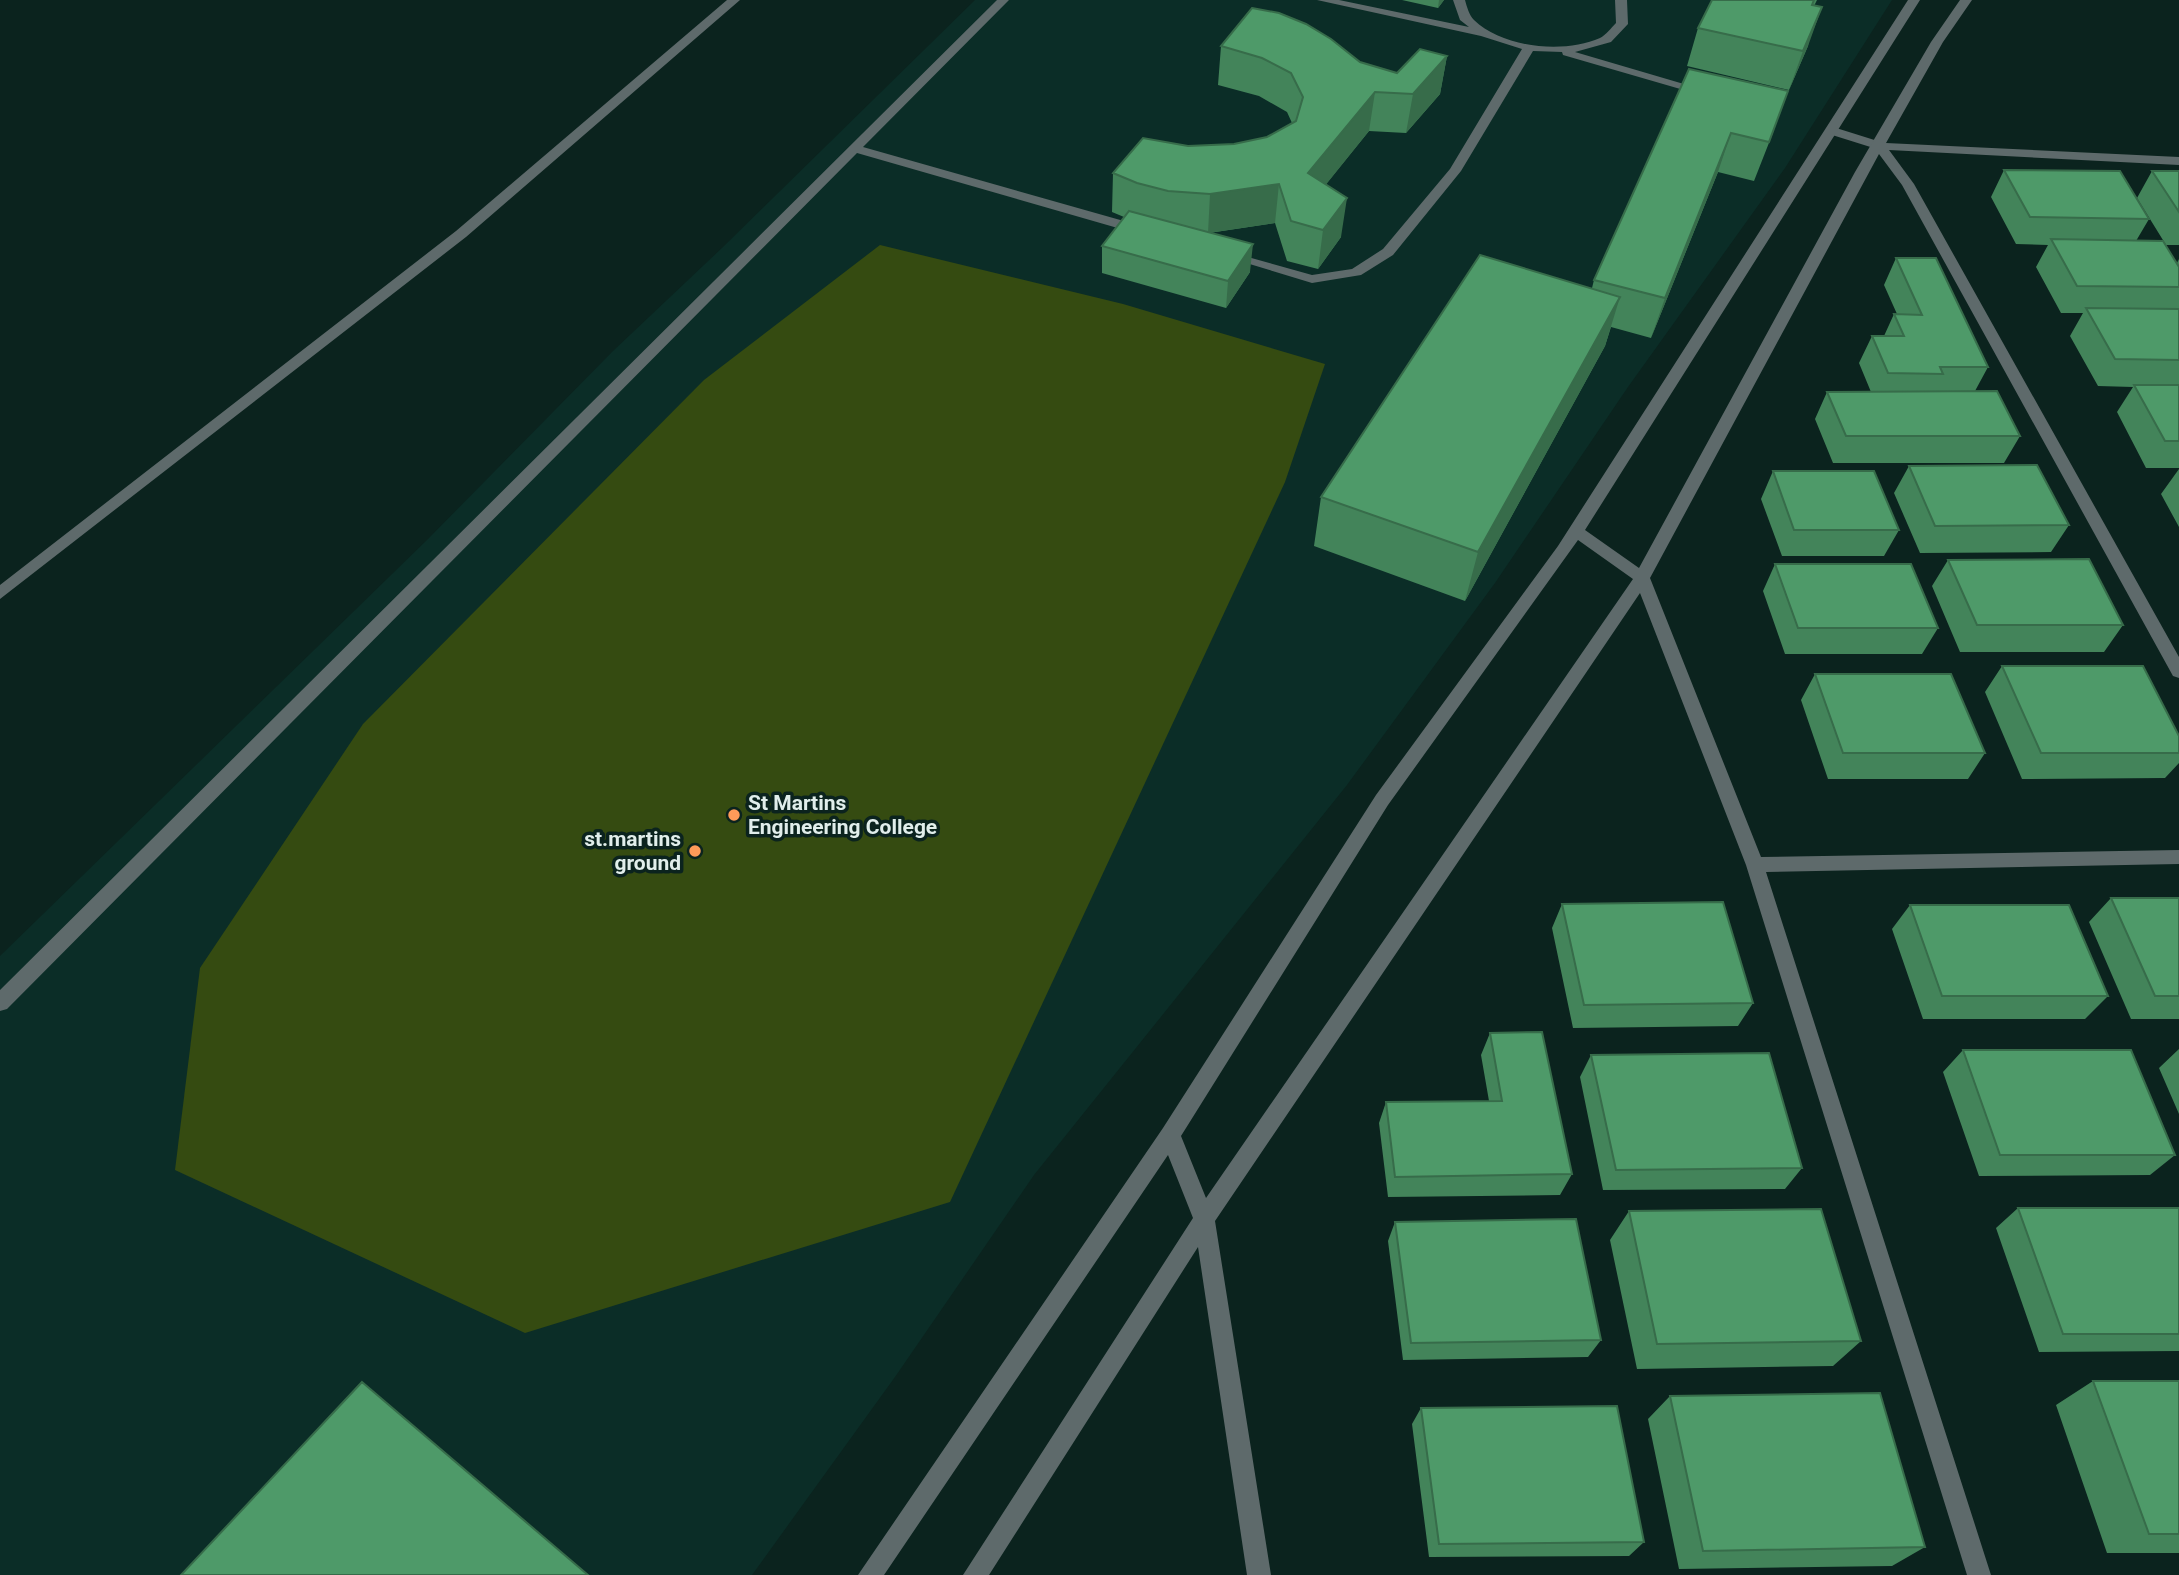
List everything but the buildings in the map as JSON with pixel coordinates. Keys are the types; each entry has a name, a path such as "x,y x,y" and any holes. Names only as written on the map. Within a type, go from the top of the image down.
{"street":[{"path":"0,593 461,234 734,0"},
{"path":"0,1003 1003,0"},
{"path":"1323,0 1488,34 1529,48 1557,50 1584,47 1614,34 1621,28 1626,15 1621,0"},
{"path":"1460,0 1466,19 1488,34"},
{"path":"870,1575 1170,1135 1382,800 1576,531 1914,0"},
{"path":"975,1575 1204,1219 1642,578 1861,173 1880,145 1948,23 1966,0"},
{"path":"1221,253 1312,279 1356,272 1388,252 1455,171 1529,48"},
{"path":"1557,50 1716,95"},
{"path":"1833,131 1880,145 2179,161"},
{"path":"1880,145 1908,184 2179,672"},
{"path":"854,148 1155,234"},
{"path":"1576,531 1642,578 1755,865 1979,1575"},
{"path":"1755,865 2179,857"},
{"path":"1170,1135 1204,1219 1259,1575"}],"shaded area":[{"name":"St Martins Engineering College","path":"975,0 1892,0 1785,168 1628,387 1495,583 1347,785 1034,1175 895,1377 752,1575 0,1575 0,956 428,539 612,352"}],"green space":[{"name":"st.martins ground","path":"880,245 1123,304 1325,364 1285,482 950,1202 525,1333 175,1170 200,968 363,724 704,380"}],"place":[{"name":"St Martins Engineering College","path":"734,815"},
{"name":"st.martins ground","path":"695,851"}]}
